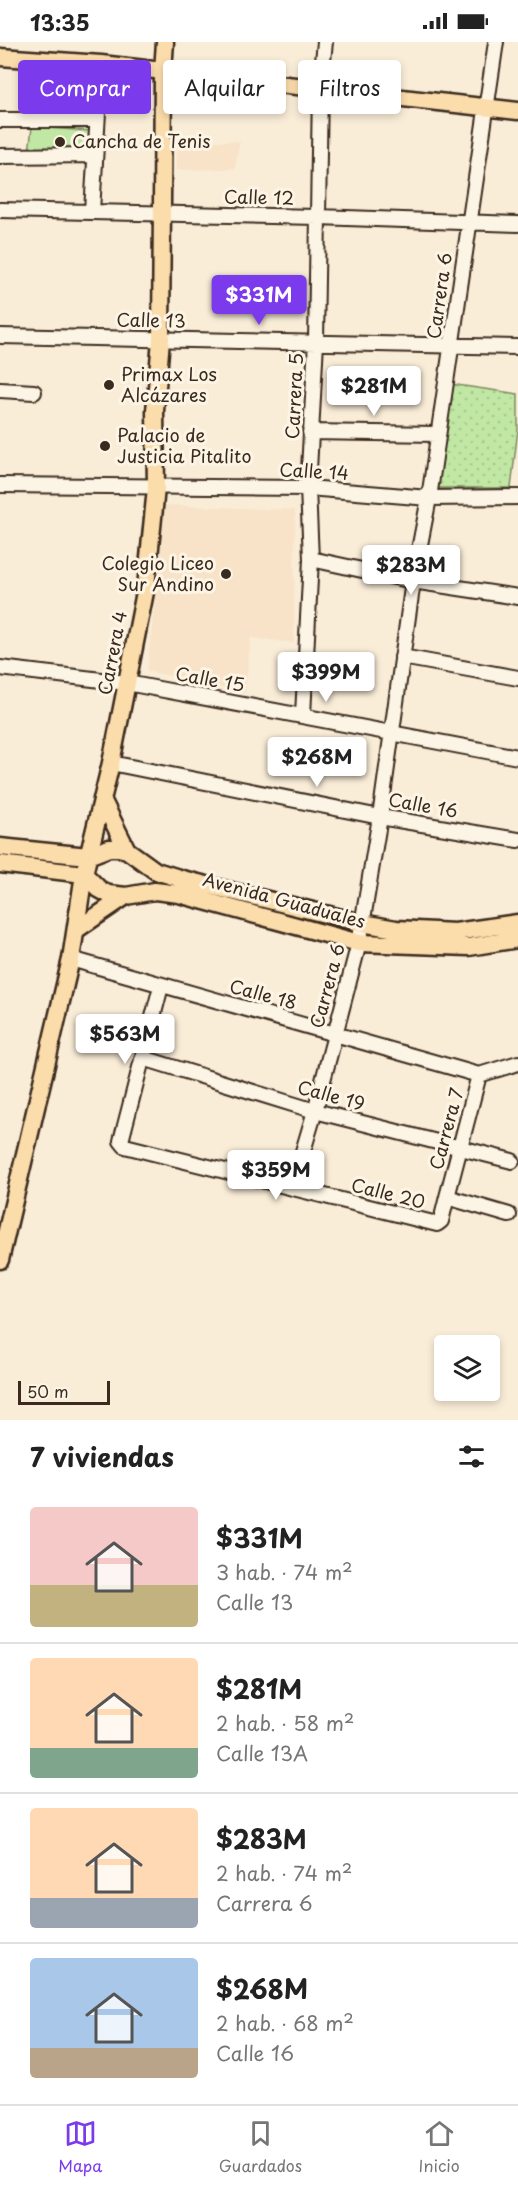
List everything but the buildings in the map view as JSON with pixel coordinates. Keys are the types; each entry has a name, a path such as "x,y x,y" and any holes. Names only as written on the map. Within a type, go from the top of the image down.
{"main road":[{"name":"Carrera 4","path":"164,60 165,42"},
{"path":"0,57 43,60"},
{"path":"151,70 163,71"},
{"name":"Carrera 4","path":"0,1260 72,960 84,874 111,763 146,587 156,488 155,411 161,339 163,71"},
{"path":"401,98 518,111"},
{"path":"102,799 127,850"},
{"path":"0,847 88,856 109,848 127,850"},
{"name":"Avenida Guaduales","path":"127,850 156,871 362,923 396,929 455,932 518,923"},
{"path":"0,864 84,874"},
{"name":"Avenida Guaduales","path":"84,874 99,889 108,894 126,896 155,891 179,894 359,943 469,947 518,939"},
{"path":"76,930 126,896"}],"street":[{"name":"Carrera 5","path":"323,60 325,42"},
{"name":"Carrera 6","path":"292,1188 315,1111 359,943 380,816 413,581 429,498 496,42"},
{"path":"92,211 97,114"},
{"name":"Carrera 5","path":"303,715 311,559 310,432 316,342 320,114"},
{"path":"0,120 97,120"},
{"path":"0,156 94,156"},
{"name":"Calle 12","path":"0,210 518,224"},
{"name":"Calle 13","path":"0,336 518,347"},
{"path":"0,390 34,392"},
{"path":"310,432 437,434"},
{"name":"Calle 14","path":"0,486 309,488 429,498 518,493"},
{"path":"311,559 413,581 518,597"},
{"path":"402,657 518,678"},
{"name":"Calle 15","path":"0,668 127,683 518,757"},
{"name":"Calle 16","path":"111,763 380,816 518,840"},
{"name":"Calle 18","path":"72,960 479,1075"},
{"path":"143,1058 161,986"},
{"name":"Calle 19","path":"143,1058 315,1111 512,1161"},
{"name":"Calle 20","path":"143,1058 121,1144 437,1224"},
{"path":"479,1075 518,1063"},
{"name":"Carrera 7","path":"437,1224 441,1221 479,1075"},
{"path":"447,1197 509,1215"}],"shaded area":[{"path":"178,141 240,141 235,169 176,170"},
{"name":"Colegio Liceo Sur Andino","path":"165,505 295,510 294,643 251,638 245,693 147,671"}],"green space":[{"name":"Cancha de Tenis","path":"32,127 91,131 89,154 29,152"},
{"path":"450,384 518,394 518,429 511,488 437,488"}],"place":[{"name":"Cancha de Tenis","path":"60,142"},
{"name":"Primax Los Alcázares","path":"109,385"},
{"name":"Palacio de Justicia Pitalito","path":"105,446"},
{"name":"Colegio Liceo Sur Andino","path":"226,574"}]}
